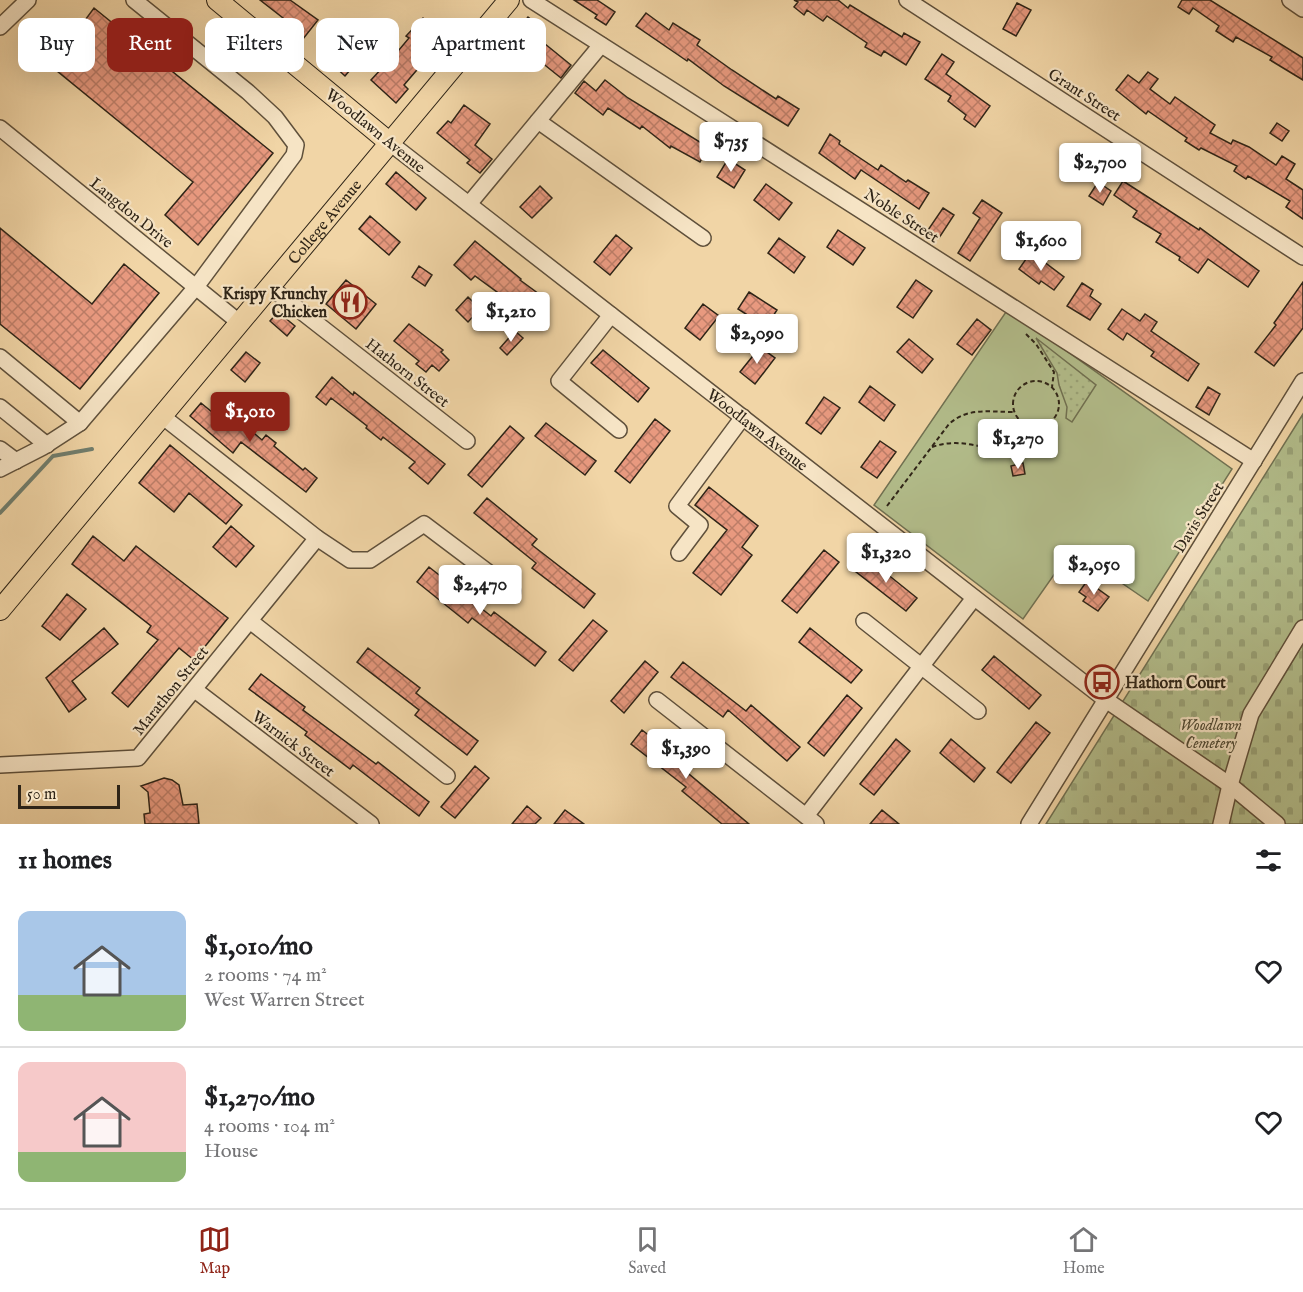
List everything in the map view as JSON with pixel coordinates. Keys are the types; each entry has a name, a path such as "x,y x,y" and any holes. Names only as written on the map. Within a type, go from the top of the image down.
{"main road":[{"name":"Woodlawn Avenue","path":"217,0 390,143"},
{"name":"College Avenue","path":"0,610 509,0"}],"street":[{"path":"0,27 28,0"},
{"path":"0,469 47,445 80,423 196,287 294,155 296,145 274,117 248,92 134,0"},
{"name":"Noble Street","path":"531,0 1254,461"},
{"name":"Grant Street","path":"907,0 1303,257"},
{"path":"1290,0 1303,9"},
{"path":"469,204 601,45"},
{"path":"538,121 703,238"},
{"name":"Langdon Drive","path":"0,128 240,323"},
{"name":"Woodlawn Avenue","path":"390,143 1106,700 1230,784 1277,824"},
{"name":"Hathorn Street","path":"270,287 467,441"},
{"path":"611,315 559,381 620,430"},
{"path":"0,357 80,423"},
{"name":"Davis Street","path":"1029,824 1303,381"},
{"path":"0,407 47,445"},
{"path":"162,416 317,538 350,560 370,560 424,524 513,591"},
{"path":"679,553 700,525 677,506 743,417"},
{"path":"0,448 16,461"},
{"name":"Marathon Street","path":"0,765 138,758 317,538"},
{"path":"657,700 811,820 974,597"},
{"path":"250,621 447,776"},
{"path":"864,621 978,711"},
{"path":"1221,824 1230,784 1251,714 1303,628"},
{"name":"Warnick Street","path":"195,690 371,824"}],"path":[{"path":"1024,332 1036,344 1054,372 1052,387 1059,401 1059,408 1056,416 1045,426 1038,428 1023,424 1014,412 1014,396 1023,384 1038,381 1052,387"},
{"path":"887,506 949,424 958,416 987,410 1014,412"},
{"path":"932,447 945,442 974,445 1016,459"}],"green space":[{"path":"1008,309 1232,469 1148,601 1072,549 1023,619 874,505"},
{"path":"1036,338 1096,385 1072,422 1066,418 1067,407 1057,373"},
{"name":"Woodlawn Cemetery","path":"1303,414 1303,824 1046,824"}],"building":[{"path":"260,0 290,0 316,19 316,23 304,38 304,18 283,18"},
{"path":"574,0 597,0 615,12 606,25 595,18 597,15"},
{"path":"794,0 838,0 848,8 850,5 902,37 904,33 920,42 906,65 884,51 881,56 865,47 867,43 827,16 823,21 807,10 804,15 794,7 798,2"},
{"path":"1182,0 1210,0 1303,58 1303,80 1270,60 1272,57 1236,37 1233,42 1216,31 1219,26 1193,8 1189,14 1178,7"},
{"path":"1017,3 1031,10 1016,36 1003,29"},
{"path":"94,8 107,19 107,72 173,72 273,153 198,245 165,215 193,182 58,72 95,72 95,18 87,18"},
{"path":"646,13 669,30 673,23 700,40 697,45 732,70 776,99 778,96 799,109 788,126 636,26"},
{"path":"411,31 411,72 415,72 404,85 408,89 396,103 371,80 378,72 399,72 399,50 409,38 406,36"},
{"path":"546,45 571,65 561,78 546,66"},
{"path":"942,54 954,62 946,74 990,106 975,127 964,119 966,115 948,101 951,96 925,79"},
{"path":"1148,72 1158,79 1150,89 1170,104 1175,97 1215,125 1210,133 1231,144 1233,140 1249,147 1276,165 1282,156 1295,164 1286,179 1303,190 1303,219 1286,207 1290,201 1248,176 1246,179 1234,171 1237,166 1201,148 1199,150 1185,141 1187,138 1148,111 1146,114 1116,90 1128,75 1139,83"},
{"path":"605,80 628,98 708,147 700,162 671,146 670,148 642,126 640,129 608,108 603,115 575,93 584,81 596,91"},
{"path":"464,105 490,124 475,145 492,159 480,173 467,163 470,160 437,133 448,121 451,123"},
{"path":"1277,123 1289,131 1282,141 1270,133"},
{"path":"830,134 840,141 839,144 878,170 881,165 906,182 908,180 929,193 919,209 861,170 855,179 819,153"},
{"path":"728,159 745,170 734,188 717,177"},
{"path":"396,172 426,198 416,210 386,184"},
{"path":"1123,181 1199,230 1200,228 1259,271 1248,287 1208,259 1198,273 1179,260 1180,257 1156,242 1161,234 1133,217 1137,211 1114,195"},
{"path":"1098,182 1111,191 1103,205 1089,196"},
{"path":"766,184 792,203 779,220 754,200"},
{"path":"540,186 552,198 532,218 520,207"},
{"path":"982,200 1002,213 970,261 958,253 980,218 973,213"},
{"path":"943,208 954,215 939,238 928,230"},
{"path":"370,216 400,242 389,255 359,229"},
{"path":"0,228 92,304 124,264 159,293 80,389 0,324"},
{"path":"838,230 865,248 853,265 827,247"},
{"path":"616,235 632,248 610,275 594,262"},
{"path":"779,238 805,257 794,273 768,253"},
{"path":"475,241 547,300 530,322 516,312 519,308 475,276 471,280 454,265"},
{"path":"1031,252 1064,277 1054,290 1041,281 1039,284 1019,269"},
{"path":"419,266 432,275 425,286 412,277"},
{"path":"346,280 376,304 356,329 326,304"},
{"path":"916,280 932,291 913,318 897,307"},
{"path":"1303,282 1303,328 1274,366 1255,352 1276,325 1274,323"},
{"path":"1082,283 1093,290 1090,296 1101,304 1090,320 1067,306"},
{"path":"749,292 777,310 766,327 738,309"},
{"path":"468,297 480,309 468,322 456,310"},
{"path":"703,304 719,316 700,340 685,328"},
{"path":"1122,309 1140,321 1145,314 1157,322 1151,331 1199,364 1188,381 1151,356 1154,352 1127,333 1123,340 1108,329"},
{"path":"278,312 295,326 287,336 270,321"},
{"path":"977,319 991,330 972,355 957,344"},
{"path":"409,324 443,350 441,352 449,360 439,371 432,365 426,372 416,364 419,361 394,341"},
{"path":"515,331 523,338 507,355 500,348"},
{"path":"909,339 933,359 922,373 897,352"},
{"path":"760,347 775,358 755,384 740,372"},
{"path":"603,350 649,388 638,402 591,363"},
{"path":"246,352 260,363 245,382 231,370"},
{"path":"332,377 445,464 428,484 409,468 415,462 383,437 381,440 331,398 326,405 316,397"},
{"path":"870,386 895,405 884,421 859,402"},
{"path":"1208,387 1220,394 1209,415 1196,407"},
{"path":"824,397 840,408 821,434 806,423"},
{"path":"201,403 212,412 219,403 262,440 266,435 276,443 274,446 303,470 305,468 317,478 306,492 241,442 233,453 190,416"},
{"path":"655,419 670,431 630,483 615,471"},
{"path":"546,423 596,461 585,475 535,436"},
{"path":"510,426 524,438 482,487 468,475"},
{"path":"880,441 896,452 877,478 861,467"},
{"path":"170,445 242,505 226,524 189,493 174,512 139,483"},
{"path":"1023,463 1025,474 1013,476 1011,466"},
{"path":"709,487 758,526 742,547 752,555 721,595 693,573 727,530 695,505"},
{"path":"487,498 537,539 532,545 595,594 584,608 532,568 536,563 474,513"},
{"path":"231,526 254,546 236,567 213,547"},
{"path":"93,536 124,561 136,546 228,618 194,660 179,648 128,707 112,693 158,640 147,632 151,626 72,564"},
{"path":"824,550 839,562 797,613 782,601"},
{"path":"866,557 917,598 906,611 855,571"},
{"path":"429,567 491,616 494,612 546,652 535,666 472,618 468,623 417,582"},
{"path":"1087,581 1109,597 1098,611 1083,601 1086,597 1079,592"},
{"path":"67,594 86,609 60,640 42,626"},
{"path":"593,620 607,631 573,671 559,660"},
{"path":"104,628 118,644 72,681 86,699 69,712 46,678"},
{"path":"810,628 862,670 851,683 799,642"},
{"path":"368,648 420,688 416,693 478,741 467,755 415,715 419,710 357,662"},
{"path":"994,656 1041,695 1029,709 982,670"},
{"path":"645,661 658,672 624,713 611,701"},
{"path":"683,662 746,711 751,705 800,747 787,761 728,710 723,717 671,677"},
{"path":"261,674 305,707 303,710 376,764 378,762 429,802 419,816 353,765 350,769 305,735 307,732 249,689"},
{"path":"847,695 862,708 824,756 808,743"},
{"path":"1036,722 1050,733 1011,783 997,772"},
{"path":"642,730 686,764 683,769 749,824 722,824 682,791 686,787 631,744"},
{"path":"896,739 910,751 874,795 860,784"},
{"path":"951,739 985,768 974,782 940,753"},
{"path":"475,766 489,778 455,818 441,807"},
{"path":"164,778 179,785 183,805 197,804 199,824 145,824 144,814 150,813 148,792 141,786"},
{"path":"527,806 541,818 535,824 512,824"},
{"path":"565,810 584,824 554,824"},
{"path":"882,810 899,824 870,824"}],"waterway":[{"path":"0,513 53,456 92,449"}],"place":[{"name":"Krispy Krunchy Chicken","path":"350,302"},
{"name":"Hathorn Court","path":"1102,682"}]}
